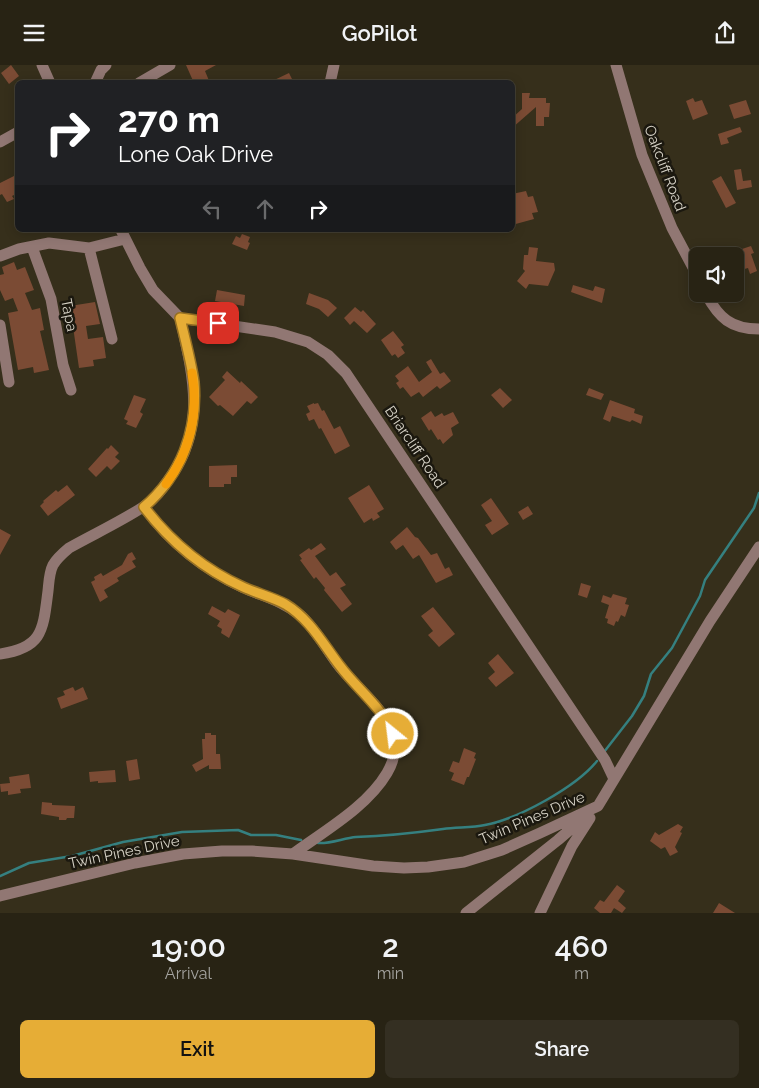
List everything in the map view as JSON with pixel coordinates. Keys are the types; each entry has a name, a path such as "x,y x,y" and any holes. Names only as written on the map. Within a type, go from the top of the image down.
{"street":[{"path":"42,65 49,80"},
{"path":"97,80 101,70 106,65"},
{"path":"144,80 170,65"},
{"path":"331,80 334,65"},
{"name":"Oakcliff Road","path":"616,65 642,155 672,228 689,260"},
{"path":"0,142 15,134"},
{"path":"0,256 19,249 53,243 89,248 123,235 153,290 180,318 194,381 195,405 184,453 175,471 161,491 144,507 69,547 60,556 49,574 46,611 39,635 27,647 17,652 0,654"},
{"name":"Tapa","path":"32,247 51,299 64,365 72,390"},
{"path":"89,248 112,339"},
{"path":"711,302 731,324 744,329 759,329"},
{"name":"Briarcliff Road","path":"180,318 275,332 308,342 328,355 346,373 604,760 614,779"},
{"path":"0,325 9,382"},
{"path":"144,507 170,537 210,570 242,587 284,604 300,615 314,630 340,666 388,722 393,734 394,757 388,772 376,789 354,809 292,854"},
{"name":"Twin Pines Drive","path":"0,896 135,863 183,854 252,851 404,868 464,862 502,850 598,806 710,621 759,547"},
{"path":"466,913 598,806"},
{"path":"540,913 572,846 598,806"}],"building":[{"path":"11,65 19,76 9,84 1,73"},
{"path":"186,65 216,65 205,71 209,80 193,80"},
{"path":"289,73 292,80 274,80"},
{"path":"522,93 530,93 529,98 546,98 546,103 550,103 549,117 544,117 544,126 536,126 536,107 515,125 515,115 522,109"},
{"path":"693,98 695,102 702,100 708,114 693,120 686,101"},
{"path":"746,100 751,114 734,119 729,105"},
{"path":"740,127 742,132 727,138 729,143 721,145 718,134"},
{"path":"741,169 743,181 751,180 752,187 737,190 734,170"},
{"path":"14,176 15,194 12,196 14,199 7,202 2,194 0,195 0,183"},
{"path":"721,176 736,203 726,208 712,181"},
{"path":"526,191 528,197 533,196 538,212 532,213 534,219 515,224 515,193"},
{"path":"242,234 250,237 247,250 232,244 236,236 240,238"},
{"path":"751,246 754,253 751,254 757,271 750,274 748,268 744,269 744,248"},
{"path":"529,247 538,248 536,261 554,263 555,270 548,286 529,284 526,289 517,281 525,271 523,269 524,255 528,255"},
{"path":"14,262 17,270 25,267 34,290 25,293 32,310 40,308 44,330 40,331 49,370 34,373 33,367 18,370 8,313 18,311 13,298 5,301 0,290 0,275 4,274 2,267"},
{"path":"573,285 593,291 595,286 605,289 602,303 571,292"},
{"path":"217,290 245,295 244,306 215,301"},
{"path":"309,293 328,300 337,308 328,317 319,309 306,304"},
{"path":"95,302 100,324 86,326 88,339 103,337 106,358 93,360 94,366 79,368 70,306"},
{"path":"355,307 361,312 363,310 376,324 367,333 354,321 350,325 344,318"},
{"path":"393,331 404,345 401,347 405,353 398,358 395,354 392,356 381,340"},
{"path":"431,359 440,374 444,372 451,381 440,389 437,386 423,397 419,392 411,397 403,387 400,389 396,383 399,381 395,376 408,366 419,382 432,372 426,362"},
{"path":"227,371 258,397 251,404 247,401 233,416 209,397 225,380 222,377"},
{"path":"500,388 512,400 503,408 491,395"},
{"path":"589,388 604,394 601,400 586,395"},
{"path":"134,395 146,399 140,412 143,414 136,428 126,424 128,421 124,419"},
{"path":"610,400 635,409 634,413 643,416 641,424 612,416 610,422 603,419"},
{"path":"318,403 322,411 324,410 334,429 340,426 350,446 335,454 321,428 319,429 314,419 309,421 306,414 310,412 307,406"},
{"path":"431,411 435,417 442,413 444,416 453,412 459,423 451,428 453,435 443,444 431,429 429,431 421,418"},
{"path":"111,445 119,453 115,457 120,461 111,470 107,466 96,477 88,469"},
{"path":"237,465 237,477 231,477 231,484 224,484 224,487 209,487 209,466"},
{"path":"67,485 75,495 48,516 40,506 43,501 56,490 58,492"},
{"path":"369,485 384,509 377,513 380,517 373,521 372,518 364,523 348,498"},
{"path":"491,498 509,524 492,535 485,525 492,521 481,505"},
{"path":"528,506 533,514 523,520 518,512"},
{"path":"407,527 431,555 437,553 445,569 449,567 453,575 436,583 419,555 413,559 403,545 396,550 390,542"},
{"path":"0,529 11,535 0,555"},
{"path":"321,543 326,549 315,556 330,576 336,572 346,585 340,588 352,604 342,612 324,590 325,588 316,577 314,579 300,560 302,559 299,555"},
{"path":"132,552 136,559 132,561 136,567 117,578 119,581 104,590 108,597 100,602 91,582 95,580 94,577 101,573 103,576 122,565 128,554"},
{"path":"581,583 591,586 587,598 578,595"},
{"path":"613,594 627,598 625,604 629,605 625,617 621,615 614,626 607,623 608,619 605,618 609,605 601,602 603,595 611,598"},
{"path":"212,606 225,613 228,609 240,615 229,638 221,633 222,629 217,626 220,621 208,614"},
{"path":"433,607 455,634 439,647 428,635 433,631 421,616"},
{"path":"498,654 514,673 496,687 488,678 495,672 488,663"},
{"path":"73,687 75,691 83,687 88,699 61,709 57,698 65,695 63,691"},
{"path":"205,733 216,735 216,754 220,754 221,769 209,769 209,765 196,772 192,765 203,759 202,739 205,739"},
{"path":"464,748 476,753 474,758 476,759 464,785 451,780 454,773 449,771 453,761 459,763"},
{"path":"137,759 140,779 129,781 126,761"},
{"path":"115,770 116,782 90,782 89,772"},
{"path":"29,774 31,788 20,789 21,793 8,795 8,791 1,792 0,784 10,783 9,777"},
{"path":"42,802 52,803 52,805 75,806 74,818 59,820 59,817 41,814"},
{"path":"678,824 683,827 675,847 678,852 670,856 665,847 661,849 650,841 655,832 659,835"},
{"path":"617,885 625,891 618,901 626,908 622,913 614,908 611,913 600,913 594,908 600,900 604,902"},
{"path":"719,903 735,913 713,913"}],"waterway":[{"path":"604,752 632,716 644,696 651,674 672,648 700,596 705,580 754,508 759,493"},
{"path":"318,843 356,837 475,827 498,822 546,801 588,771 597,761"},
{"path":"0,876 29,863 72,856 123,842 182,832 238,830 251,835 276,835 301,840"}],"slow traffic":[{"path":"166,484 184,453 192,424 195,405 192,373"}],"route":[{"path":"218,323 180,318 194,381 195,405 192,424 184,453 175,471 161,491 144,507 170,537 210,570 242,587 284,604 300,615 314,630 340,666 382,713 393,734"}]}
